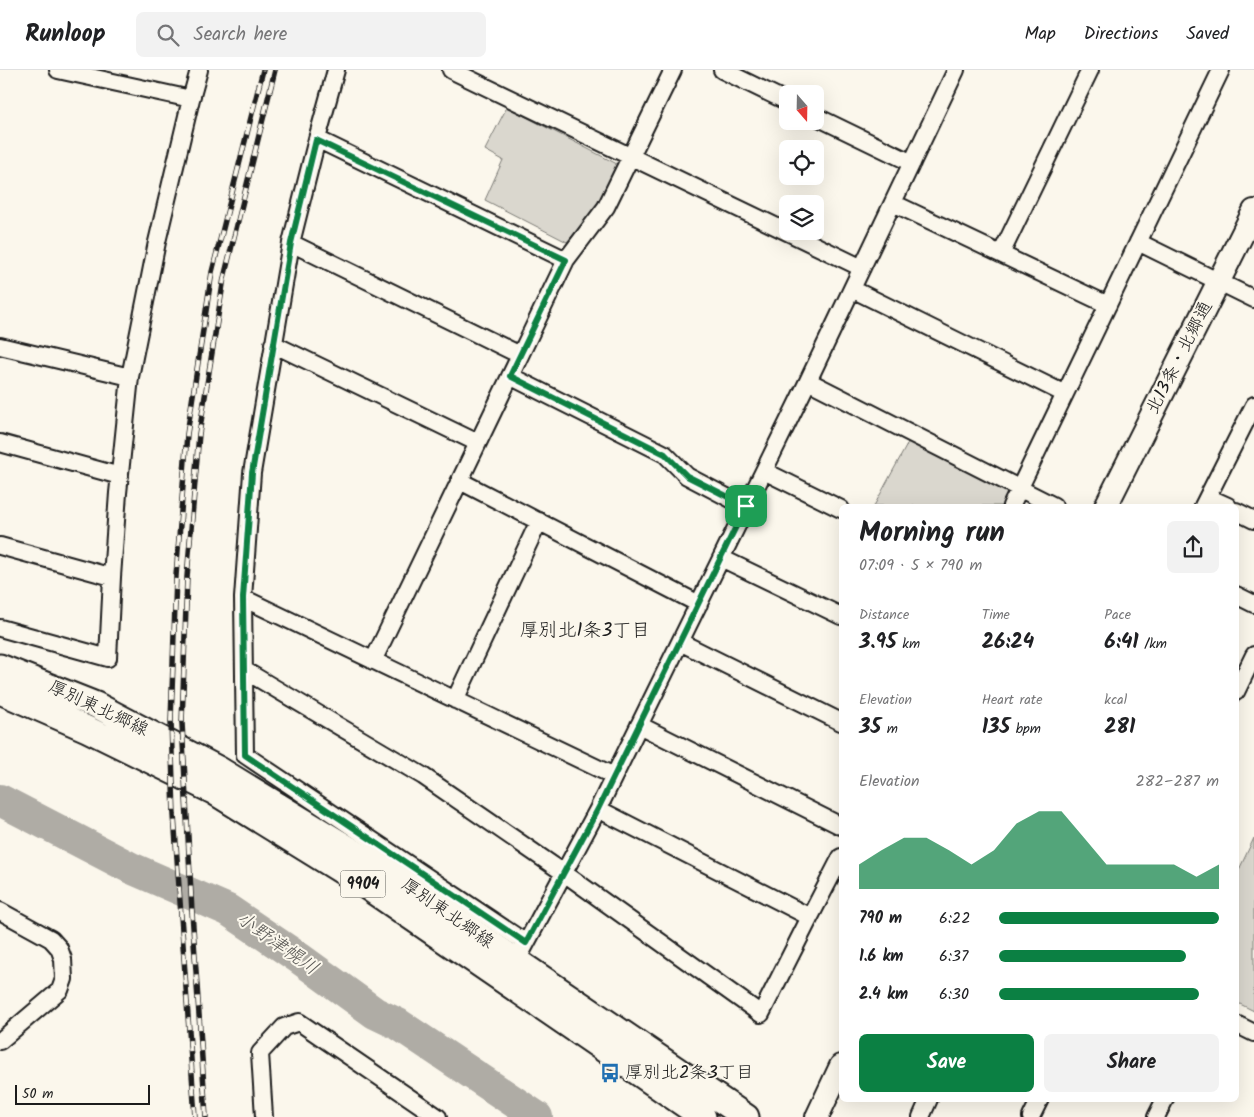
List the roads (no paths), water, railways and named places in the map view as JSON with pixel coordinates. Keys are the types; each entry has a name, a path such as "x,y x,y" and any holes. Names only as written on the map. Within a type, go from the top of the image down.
{"main road":[{"name":"北13条・北郷通","path":"1107,504 1254,211"},
{"name":"厚別東北郷線","path":"0,667 96,705 218,768 521,952 746,1117"},
{"name":"厚別東北郷線","path":"0,691 88,729 213,791 363,884 703,1117"},
{"path":"817,1117 839,1070"}],"street":[{"path":"58,70 190,99"},
{"path":"0,628 108,658 112,577 130,377 157,242 190,99 199,70"},
{"path":"336,70 316,140 291,243 252,473 243,598 245,755 521,952 598,809 639,726 808,382 956,70"},
{"path":"451,70 862,268"},
{"path":"373,661 566,260 606,207 673,70"},
{"path":"722,70 779,98"},
{"path":"1001,254 1090,70"},
{"path":"1013,504 1221,70"},
{"path":"824,120 912,164"},
{"path":"316,140 566,260"},
{"path":"893,203 1108,304"},
{"path":"1138,242 1254,299"},
{"path":"291,243 520,355"},
{"path":"852,289 1065,394"},
{"path":"273,344 478,443"},
{"path":"0,346 130,377"},
{"path":"510,376 665,454 687,476 746,506"},
{"path":"808,382 1050,504"},
{"path":"1219,504 1206,501 1253,410"},
{"path":"0,444 120,476"},
{"path":"764,471 839,508"},
{"path":"460,481 699,604"},
{"path":"1239,512 1254,520"},
{"path":"455,700 539,521"},
{"path":"0,546 112,577"},
{"path":"721,558 839,615"},
{"path":"1239,596 1254,604"},
{"path":"243,598 614,776"},
{"path":"680,642 839,721"},
{"path":"1239,686 1254,656"},
{"path":"244,670 423,776 564,873 762,1014 839,861"},
{"path":"639,726 839,825"},
{"path":"598,809 810,917"},
{"path":"0,1040 60,990 64,979 63,959 59,948 51,939 3,916"},
{"path":"264,1117 260,1054 284,1027 299,1022 438,1117"},
{"path":"1239,1026 1254,1033"},
{"path":"921,1117 928,1102"},
{"path":"1031,1117 1038,1102"},
{"path":"1156,1117 1164,1102"}],"waterway":[{"name":"小野津幌川","path":"0,800 131,868 228,910 375,1013 398,1024 537,1117"}],"railway":[{"path":"195,1117 174,815 171,721 176,576 187,434 212,272 263,70"},
{"path":"206,1117 192,912 182,723 187,577 199,434 224,278 275,70"}],"place":[{"name":"厚別北2条3丁目","path":"610,1073"}],"district":[{"name":"厚別北1条3丁目","path":"585,631"}]}
